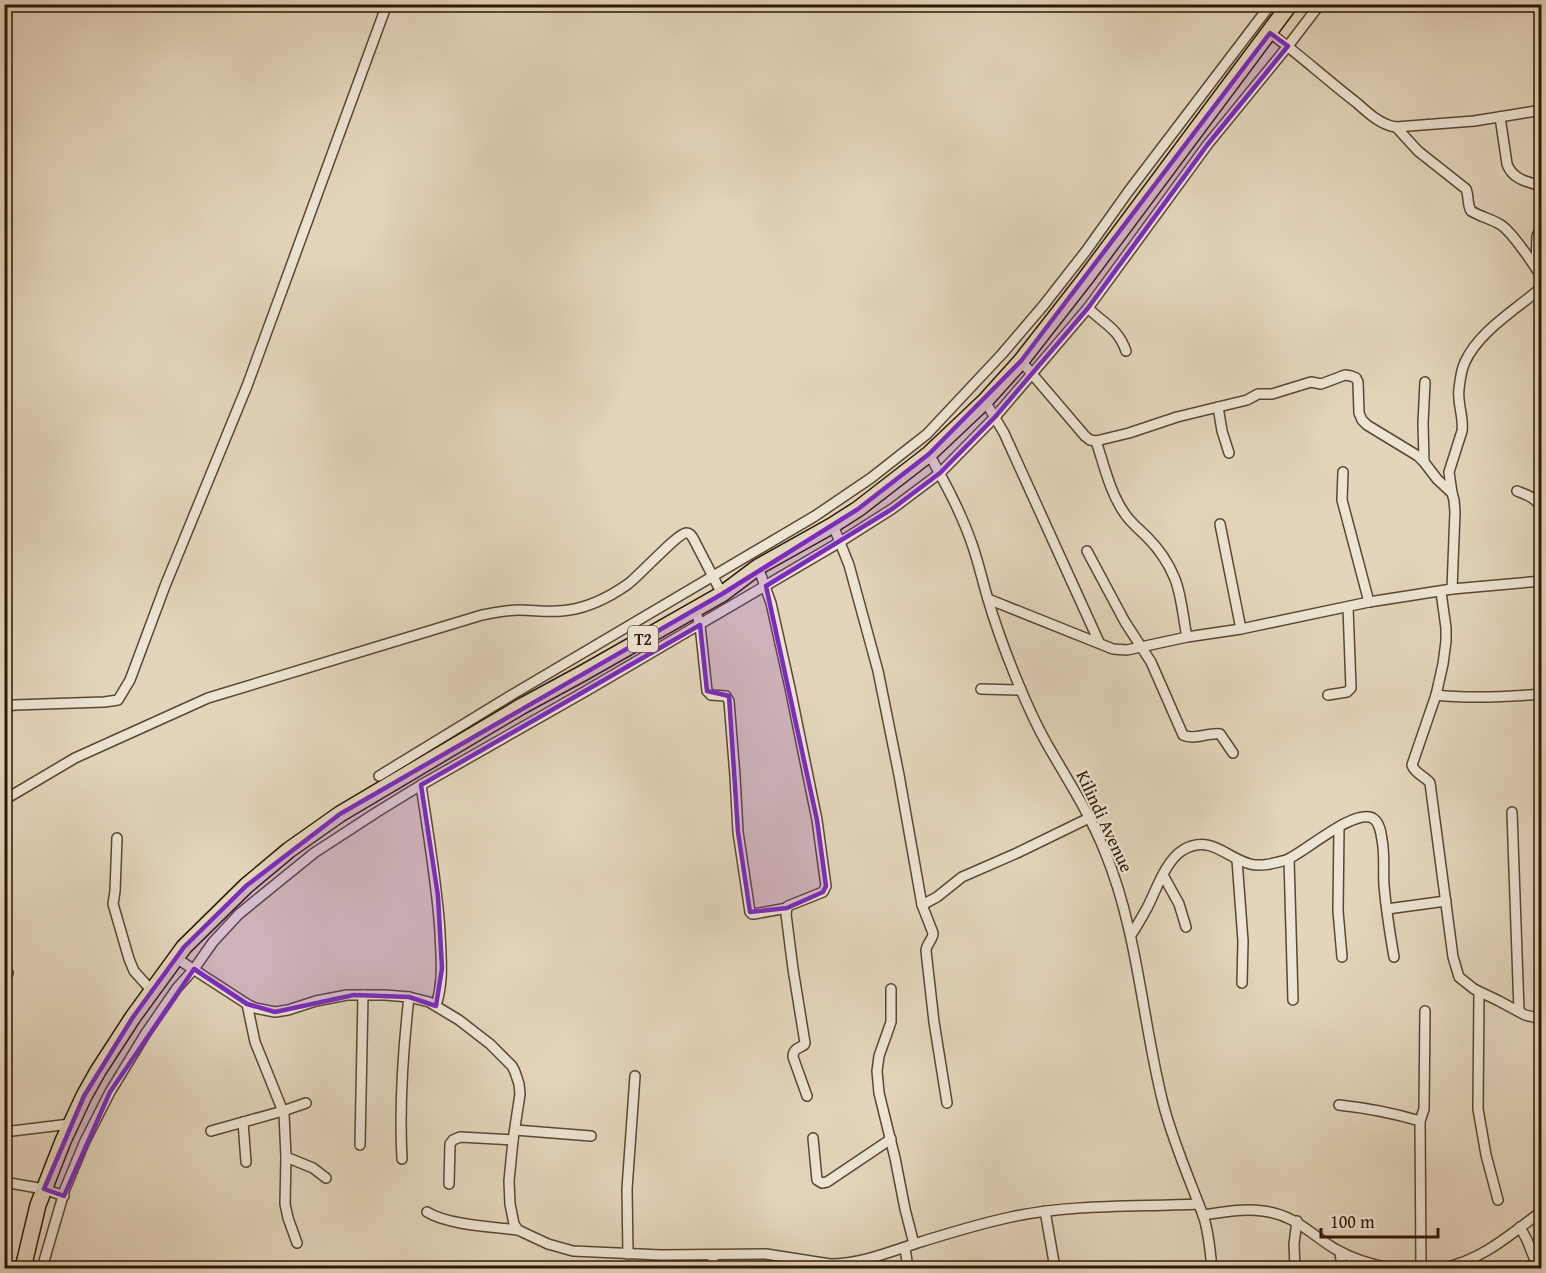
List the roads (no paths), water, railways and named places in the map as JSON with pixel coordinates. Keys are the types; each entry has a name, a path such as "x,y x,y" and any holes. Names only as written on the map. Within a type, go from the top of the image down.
{"highway":[{"name":"T2","path":"23,1269 34,1218 70,1124 98,1071 184,947 246,886 289,850 340,814 514,711 722,594 758,567 858,509 929,454 986,401 1022,361 1290,4"}],"street":[{"path":"4,708 14,705 118,700 130,680 165,586 254,366 387,4"},
{"path":"379,776 774,541 847,495 912,446 943,418 1043,306 1271,4"},
{"path":"42,1269 64,1196 85,1142 110,1092 177,988 238,914 314,853 421,785 840,542 892,509 940,473 996,417 1088,308 1208,144 1320,4"},
{"path":"1270,33 1361,107 1383,123 1396,127 1462,123 1542,110"},
{"path":"1500,117 1509,170 1515,177 1542,186"},
{"path":"1396,127 1418,151 1466,189 1471,211 1503,226 1510,232 1542,278"},
{"path":"1536,267 1537,236 1542,225"},
{"path":"1452,589 1455,512 1449,472 1463,425 1458,393 1461,372 1473,348 1483,337 1542,287"},
{"path":"1088,308 1123,340 1126,351"},
{"path":"1022,361 1085,436 1096,441 1177,417 1247,400 1258,394 1272,394 1304,383 1322,384 1345,375 1351,376 1358,382 1359,413 1367,425 1418,456 1452,493"},
{"path":"1424,462 1425,382"},
{"path":"986,401 1004,433 1099,642"},
{"path":"1218,407 1229,453"},
{"path":"1096,441 1119,506 1157,549 1175,578 1187,637"},
{"name":"Kilindi Avenue","path":"929,454 953,496 973,546 988,599 1021,690 1046,742 1105,849 1116,879 1131,935 1152,1055 1164,1106 1203,1215 1212,1269"},
{"path":"1343,472 1342,500 1369,602"},
{"path":"1517,491 1530,496 1539,503 1542,509"},
{"path":"1220,524 1241,629"},
{"path":"833,525 849,565 878,671 922,904 933,933 926,951 935,1032 947,1103"},
{"path":"4,800 75,758 208,698 482,615 510,610 565,611 585,606 628,584 683,533 693,538 722,594"},
{"path":"1087,551 1140,647 1151,662 1183,735 1187,737 1220,734 1233,753"},
{"path":"695,609 700,625 707,691 711,695 726,696 729,701 738,831 750,912 754,914 787,908 793,903 823,892 826,886 817,820 781,648 766,586 758,567"},
{"path":"988,599 1113,649 1127,650 1369,602 1452,589 1542,581"},
{"path":"1441,592 1446,641 1443,664 1436,695 1412,765 1415,771 1430,783 1453,957 1460,977 1479,993 1499,1000 1532,1018 1542,1019"},
{"path":"1328,695 1347,692 1351,688 1348,607"},
{"path":"981,689 1021,690"},
{"path":"1436,695 1494,698 1542,693"},
{"path":"421,785 438,896 442,968 441,989 436,1006"},
{"path":"1512,812 1519,1011"},
{"path":"1131,935 1148,907 1163,875 1174,858 1182,851 1202,845 1212,846 1237,860 1249,864 1265,865 1289,859 1323,835 1339,827 1364,817 1372,817 1377,822 1383,843 1387,909 1394,957"},
{"path":"922,904 936,897 962,877 1089,818"},
{"path":"1339,827 1338,911 1342,957"},
{"path":"117,838 114,903 134,971 152,991"},
{"path":"1289,859 1293,1000"},
{"path":"1237,860 1243,941 1242,983"},
{"path":"1163,875 1179,904 1186,927"},
{"path":"1387,909 1446,901"},
{"path":"787,908 793,969 805,1042 796,1050 793,1057 807,1096"},
{"path":"176,958 255,1008 275,1012 347,995 409,997 436,1006 490,1044 513,1068 520,1088 509,1181 512,1218 518,1230"},
{"path":"891,989 891,1022 879,1056 877,1071 879,1093 905,1209 909,1246 908,1269"},
{"path":"1479,993 1478,1109 1486,1155 1498,1200"},
{"path":"360,1145 363,995"},
{"path":"402,1159 404,1052 409,997"},
{"path":"247,1004 255,1042 283,1111 286,1157 285,1204 297,1243"},
{"path":"1421,1269 1420,1121 1424,1109 1425,1011"},
{"path":"628,1254 627,1189 635,1076"},
{"path":"212,1131 306,1103"},
{"path":"1339,1105 1395,1113 1420,1121"},
{"path":"243,1122 246,1161"},
{"path":"4,1132 70,1124"},
{"path":"515,1130 591,1136"},
{"path":"449,1184 450,1144 453,1140 460,1137 513,1140"},
{"path":"813,1138 817,1180 822,1184 891,1139"},
{"path":"286,1157 313,1167 326,1178"},
{"path":"4,1182 64,1196"},
{"path":"427,1212 448,1220 518,1230 548,1244 566,1249 628,1254 712,1256 766,1254 839,1264 866,1259 997,1220 1045,1210 1198,1204"},
{"path":"1203,1215 1243,1209 1280,1215 1297,1221 1340,1252 1390,1269"},
{"path":"1045,1210 1055,1269"},
{"path":"1442,1269 1482,1254 1542,1211"},
{"path":"1295,1269 1294,1245 1297,1221"},
{"path":"1520,1227 1538,1269"},
{"path":"1340,1252 1342,1269"},
{"path":"712,1256 715,1269"}]}
